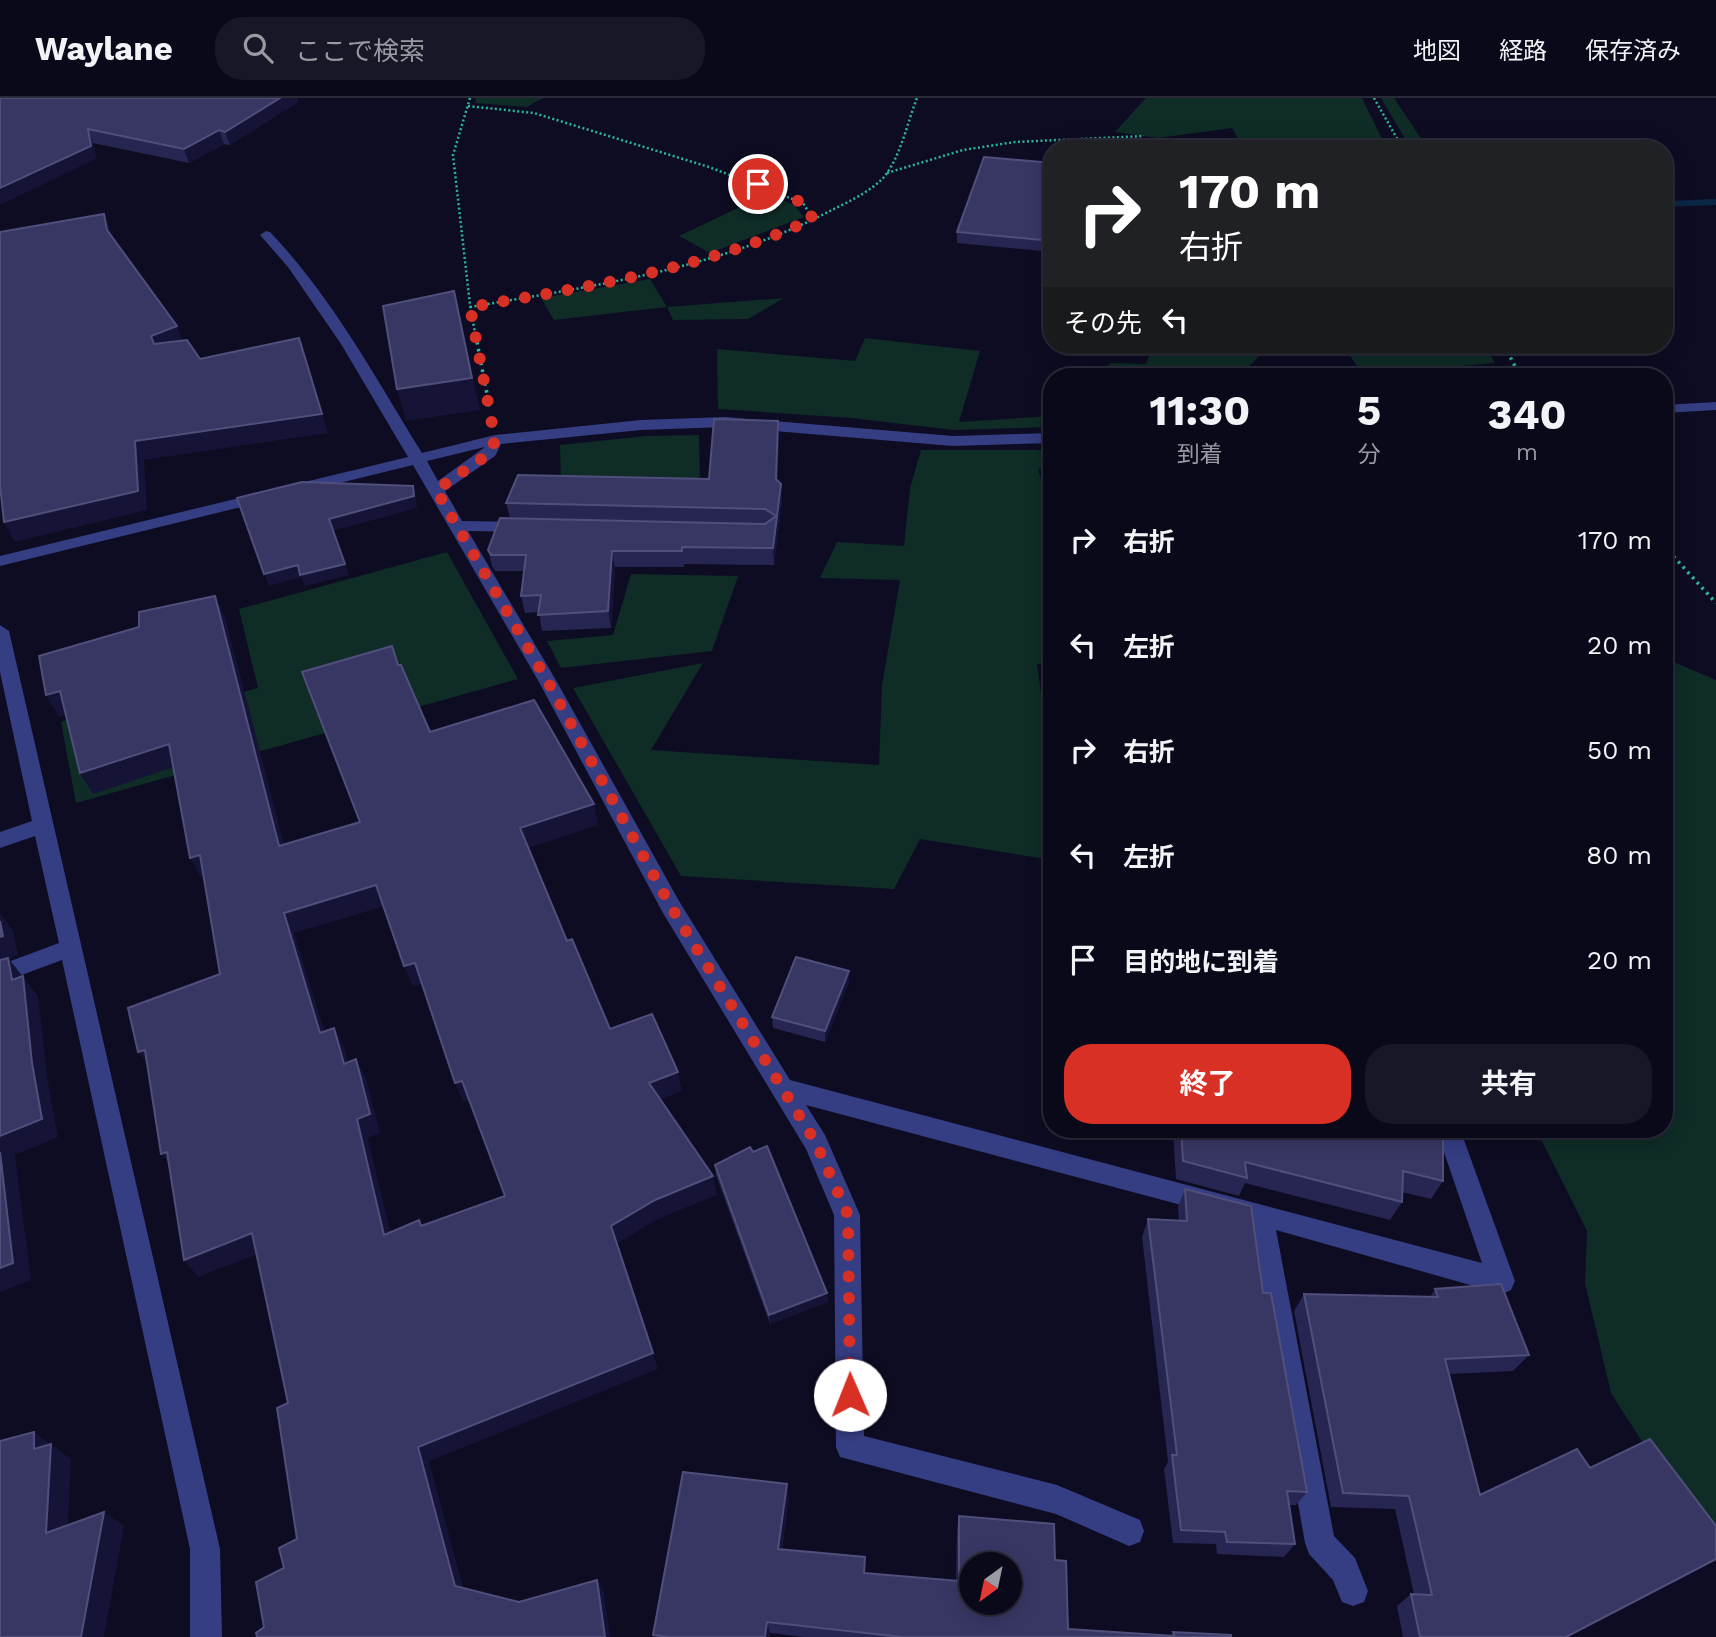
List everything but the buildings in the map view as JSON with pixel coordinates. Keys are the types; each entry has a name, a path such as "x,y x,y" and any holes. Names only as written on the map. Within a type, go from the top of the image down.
{"street":[{"path":"267,235 293,264 348,344 417,458 548,682 671,907 816,1143 848,1215 850,1447 1056,1500 1129,1531"},
{"path":"1673,408 1716,406"},
{"path":"0,561 495,440 641,425 725,422 953,441 1043,438"},
{"path":"436,490 490,453 495,440"},
{"path":"457,526 537,528"},
{"path":"0,631 205,1549 206,1637"},
{"path":"0,840 45,825"},
{"path":"0,974 71,948"},
{"path":"785,1089 1260,1214 1502,1281 1451,1138"},
{"path":"1260,1214 1320,1542 1344,1569 1353,1591"}],"path":[{"path":"470,98 453,155 470,307 495,440"},
{"path":"886,173 917,98"},
{"path":"1374,98 1398,140"},
{"path":"468,106 534,113 709,167 803,203 813,219"},
{"path":"1058,140 1144,136"},
{"path":"470,307 688,265 730,252 813,219 864,192 886,173 963,150 1043,141"},
{"path":"1673,555 1716,603"}],"green space":[{"path":"476,98 543,98 527,107 475,103"},
{"path":"1146,98 1362,98 1383,140 1239,140 1232,128 1158,138 1115,132"},
{"path":"1381,98 1394,98 1422,140 1406,140"},
{"path":"769,193 795,206 804,217 710,253 679,236"},
{"path":"650,279 667,307 554,320 541,298"},
{"path":"784,298 748,319 673,320 667,307"},
{"path":"865,338 980,351 959,422 1043,417 1043,427 954,430 851,418 718,409 717,349 855,361"},
{"path":"1150,354 1262,354 1247,368 1105,368 1111,363 1146,364"},
{"path":"1349,354 1490,354 1495,363 1440,368 1358,368"},
{"path":"699,435 700,490 561,486 560,445 646,436"},
{"path":"921,450 1043,450 1043,469 1038,469 1043,485 1043,663 1037,664 1043,707 1043,859 920,839 894,889 681,876 573,688 703,663 651,750 879,765 882,685 900,580 820,578 837,542 904,546 910,488"},
{"path":"447,552 518,679 76,803 61,722 133,694 149,718 258,688 239,609"},
{"path":"631,574 738,576 712,651 561,668 547,641 613,635"},
{"path":"1673,662 1716,680 1716,1557 1611,1393 1585,1283 1587,1231 1540,1138 1673,1138"}],"waterway":[{"path":"1673,204 1716,202"}],"route":[{"path":"758,184 803,203 813,219 730,252 688,265 643,276 470,307 495,440 490,453 436,490 548,682 671,907 816,1143 848,1215 850,1395"}]}
